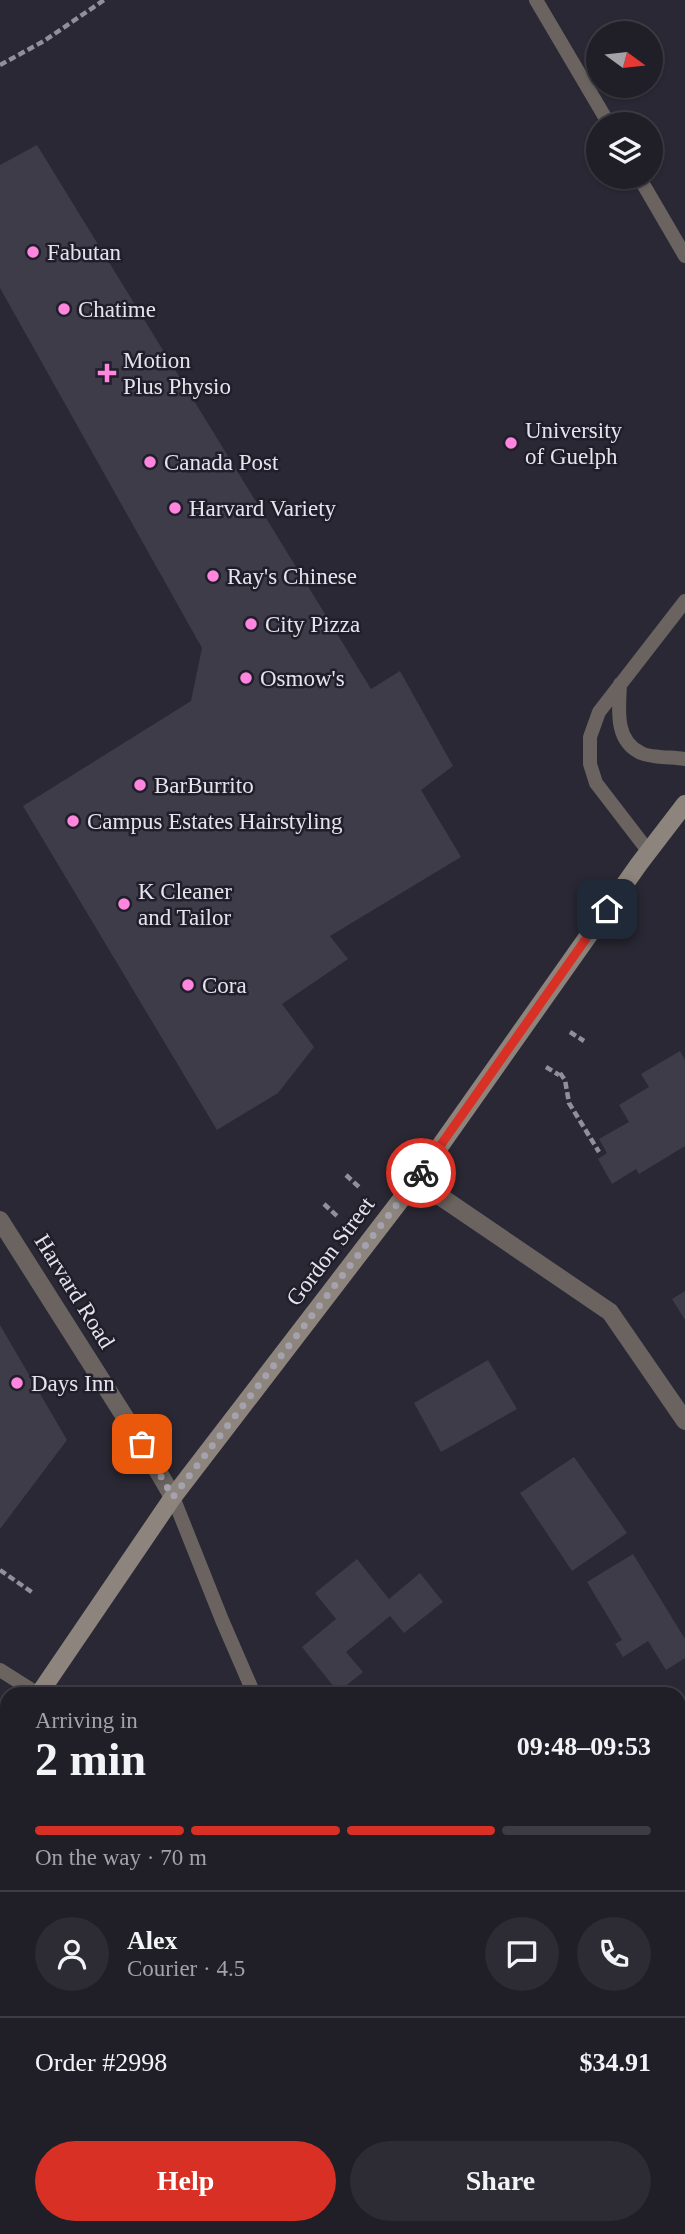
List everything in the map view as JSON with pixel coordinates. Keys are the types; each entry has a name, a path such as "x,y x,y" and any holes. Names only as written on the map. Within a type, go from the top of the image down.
{"main road":[{"name":"Gordon Street","path":"44,1687 173,1497 416,1180 685,804"}],"street":[{"path":"416,1180 610,1312 685,1421"},
{"name":"Harvard Road","path":"0,1220 173,1497"}],"lane":[{"path":"537,0 601,112"},
{"path":"646,189 685,256"},
{"path":"649,852 604,797 596,783 590,764 590,737 599,712 685,601"},
{"path":"620,684 619,717 624,739 641,754 685,759"},
{"path":"173,1497 251,1687"},
{"path":"0,1670 28,1687"}],"path":[{"path":"0,65 44,41 104,0"},
{"path":"570,1032 584,1041"},
{"path":"546,1067 565,1080 569,1103 599,1152"},
{"path":"346,1175 359,1186"},
{"path":"324,1204 337,1216"},
{"path":"0,1570 33,1593"}],"building":[{"path":"37,145 371,689 400,671 453,766 421,790 461,857 330,936 348,959 282,1004 314,1047 278,1093 217,1130 23,806 191,701 202,648 0,288 0,165"},
{"path":"680,1051 685,1060 685,1146 639,1174 636,1169 612,1184 598,1159 607,1153 599,1139 629,1122 619,1105 649,1087 641,1074"},
{"path":"685,1291 685,1320 672,1299"},
{"name":"Days Inn","path":"0,1325 67,1440 0,1529"},
{"path":"488,1360 517,1409 441,1452 414,1403"},
{"path":"574,1457 627,1533 572,1571 520,1493"},
{"path":"633,1554 685,1639 685,1658 666,1670 648,1641 623,1657 615,1644 622,1640 587,1582"},
{"path":"357,1559 389,1599 420,1573 443,1602 404,1633 390,1616 346,1652 363,1672 344,1687 334,1687 302,1647 336,1619 315,1593"}],"way so far":[{"path":"142,1444 173,1497 421,1173"}],"place":[{"name":"Fabutan","path":"33,252"},
{"name":"Chatime","path":"64,309"},
{"name":"Motion Plus Physio","path":"107,373"},
{"name":"University of Guelph","path":"511,443"},
{"name":"Canada Post","path":"150,462"},
{"name":"Harvard Variety","path":"175,508"},
{"name":"Ray's Chinese","path":"213,576"},
{"name":"City Pizza","path":"251,624"},
{"name":"Osmow's","path":"246,678"},
{"name":"BarBurrito","path":"140,785"},
{"name":"Campus Estates Hairstyling","path":"73,821"},
{"name":"K Cleaner and Tailor","path":"124,904"},
{"name":"Cora","path":"188,985"},
{"name":"Days Inn","path":"17,1383"}],"route":[{"path":"421,1173 607,909"}]}
